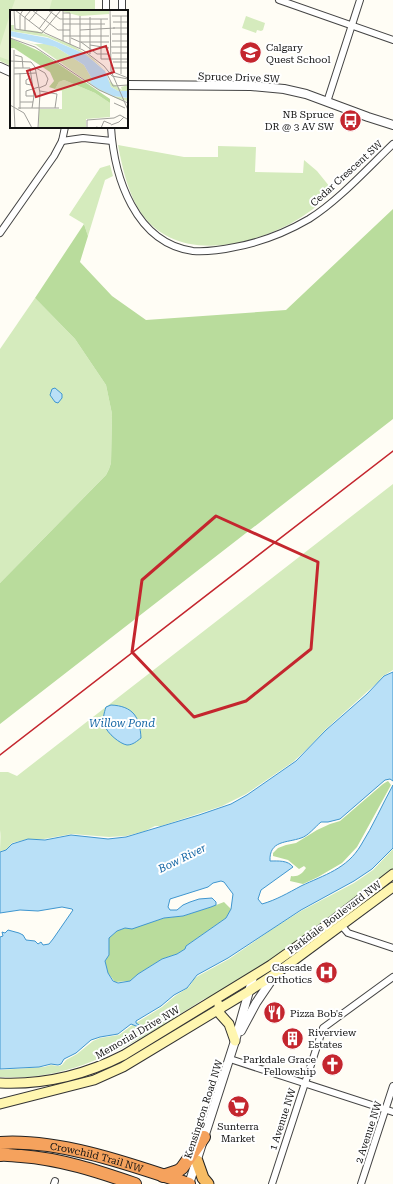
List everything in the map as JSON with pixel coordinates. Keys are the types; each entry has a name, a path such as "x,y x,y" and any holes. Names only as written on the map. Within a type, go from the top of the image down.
{"highway":[{"path":"163,1176 178,1171 182,1168 204,1137"},
{"name":"Crowchild Trail NW","path":"0,1143 32,1143 71,1150 103,1157 190,1184"},
{"name":"Crowchild Trail NW","path":"0,1155 35,1157 61,1161 134,1184"},
{"path":"0,1161 20,1156"},
{"path":"197,1161 203,1178 208,1184"}],"main road":[{"name":"Parkdale Boulevard NW","path":"253,977 326,926 393,874"},
{"name":"Parkdale Boulevard NW","path":"248,991 278,972 393,887"},
{"name":"Memorial Drive NW","path":"0,1083 15,1084 41,1081 84,1073 102,1066 124,1055 253,977"},
{"path":"0,1104 94,1080 110,1073 148,1052 248,991"},
{"path":"224,994 219,1003 220,1014 229,1024 236,1041"},
{"path":"205,1017 223,1019"}],"street":[{"path":"279,0 289,2 393,40"},
{"path":"327,102 360,0"},
{"path":"0,67 10,72"},
{"name":"Spruce Drive SW","path":"128,84 270,87 306,94 393,125"},
{"path":"0,234 54,156 62,142 65,128"},
{"name":"Cedar Crescent SW","path":"111,128 116,166 125,194 138,218 156,235 174,245 203,252 256,243 289,230 310,218 336,197 393,144"},
{"path":"62,142 83,138 112,141"},
{"path":"341,925 348,933 393,948"},
{"name":"Kensington Road NW","path":"236,1041 264,991 278,972"},
{"name":"1 Avenue NW","path":"272,1184 323,1028 393,976"},
{"name":"Kensington Road NW","path":"190,1184 236,1041 248,991 253,977"},
{"path":"230,1058 393,1112"},
{"name":"2 Avenue NW","path":"361,1184 393,1086"}],"highlighted area":[{"path":"216,516 318,562 311,649 246,701 194,717 132,652 142,580"}],"green space":[{"path":"0,0 95,0 95,10 10,10 10,66 0,61"},
{"path":"15,0 52,0 49,10 11,10"},
{"path":"10,14 10,61 0,57 0,46"},
{"path":"246,16 265,23 263,30 257,30 256,33 242,28"},
{"path":"118,145 184,157 218,157 218,146 256,147 255,172 303,173 304,160 317,171 334,192 302,217 271,232 230,244 209,246 188,244 169,237 152,225 138,208 128,185"},
{"path":"110,165 113,176 105,180 88,236 84,224 69,215 100,168"},
{"path":"393,209 393,419 0,724 0,583 106,475 111,463 112,414 106,385 75,339 35,298 84,224 88,236 80,262 112,296 146,320 286,310"},
{"path":"35,298 75,339 106,385 112,414 111,463 106,475 0,583 0,349"},
{"path":"393,484 393,670 383,676 293,762 246,794 222,806 126,836 109,837 72,834 44,839 28,839 12,843 6,850 0,851 0,772 8,772 17,776"},
{"path":"388,781 391,785 357,847 342,863 303,884 290,881 291,876 300,875 306,868 304,866 299,869 288,860 273,856 273,853 278,848 296,843 317,830 340,821"},
{"path":"393,849 393,870 259,969 213,996 204,999 145,1036 103,1057 60,1072 32,1077 0,1077 0,1070 62,1065 66,1060 77,1054 93,1041 100,1038 119,1035 162,1007 189,987 198,976 229,959 301,911 354,883 373,870"},
{"path":"224,902 231,909 226,918 177,954 162,959 138,974 130,981 115,982 108,973 105,961 109,955 109,938 117,931 164,918 183,916"}],"water":[{"path":"55,388 62,394 62,398 58,403 55,402 50,395 52,389"},
{"name":"Bow River","path":"393,672 393,781 390,779 385,780 340,819 321,822 304,837 285,842 272,849 270,861 286,862 293,867 261,890 258,899 262,904 326,875 342,866 355,853 365,838 393,785 393,848 372,869 354,881 301,910 228,958 197,975 187,988 136,1021 136,1023 142,1027 141,1028 131,1024 118,1034 91,1040 76,1053 64,1059 61,1064 58,1065 51,1064 39,1067 0,1069 0,937 3,936 2,932 5,933 8,930 23,935 26,940 35,941 38,944 41,942 43,945 49,944 73,910 62,907 38,911 20,910 0,913 0,852 6,850 12,844 28,839 45,840 71,835 108,839 126,837 231,804 247,795 296,761 326,730 367,694 384,676","holes":["221,881 224,882 233,894 231,909 226,918 186,946 185,949 177,954 162,959 138,974 130,981 118,983 113,981 108,973 105,961 109,955 109,938 117,931 125,928 132,929 164,918 183,916 216,905 216,902 212,898 199,899 190,902 177,910 170,910 168,907 170,899 208,887 213,883"]},
{"name":"Willow Pond","path":"111,705 130,710 137,719 141,738 133,744 127,745 121,743 106,729 103,719 104,714 106,707"}],"railway":[{"path":"0,755 393,451"}],"place":[{"name":"Calgary Quest School","path":"250,53"},
{"name":"NB Spruce DR @ 3 AV SW","path":"350,120"},
{"name":"Cascade Orthotics","path":"327,973"},
{"name":"Pizza Bob's","path":"274,1013"},
{"name":"Riverview Estates","path":"293,1038"},
{"name":"Parkdale Grace Fellowship","path":"332,1065"},
{"name":"Sunterra Market","path":"238,1106"}]}
